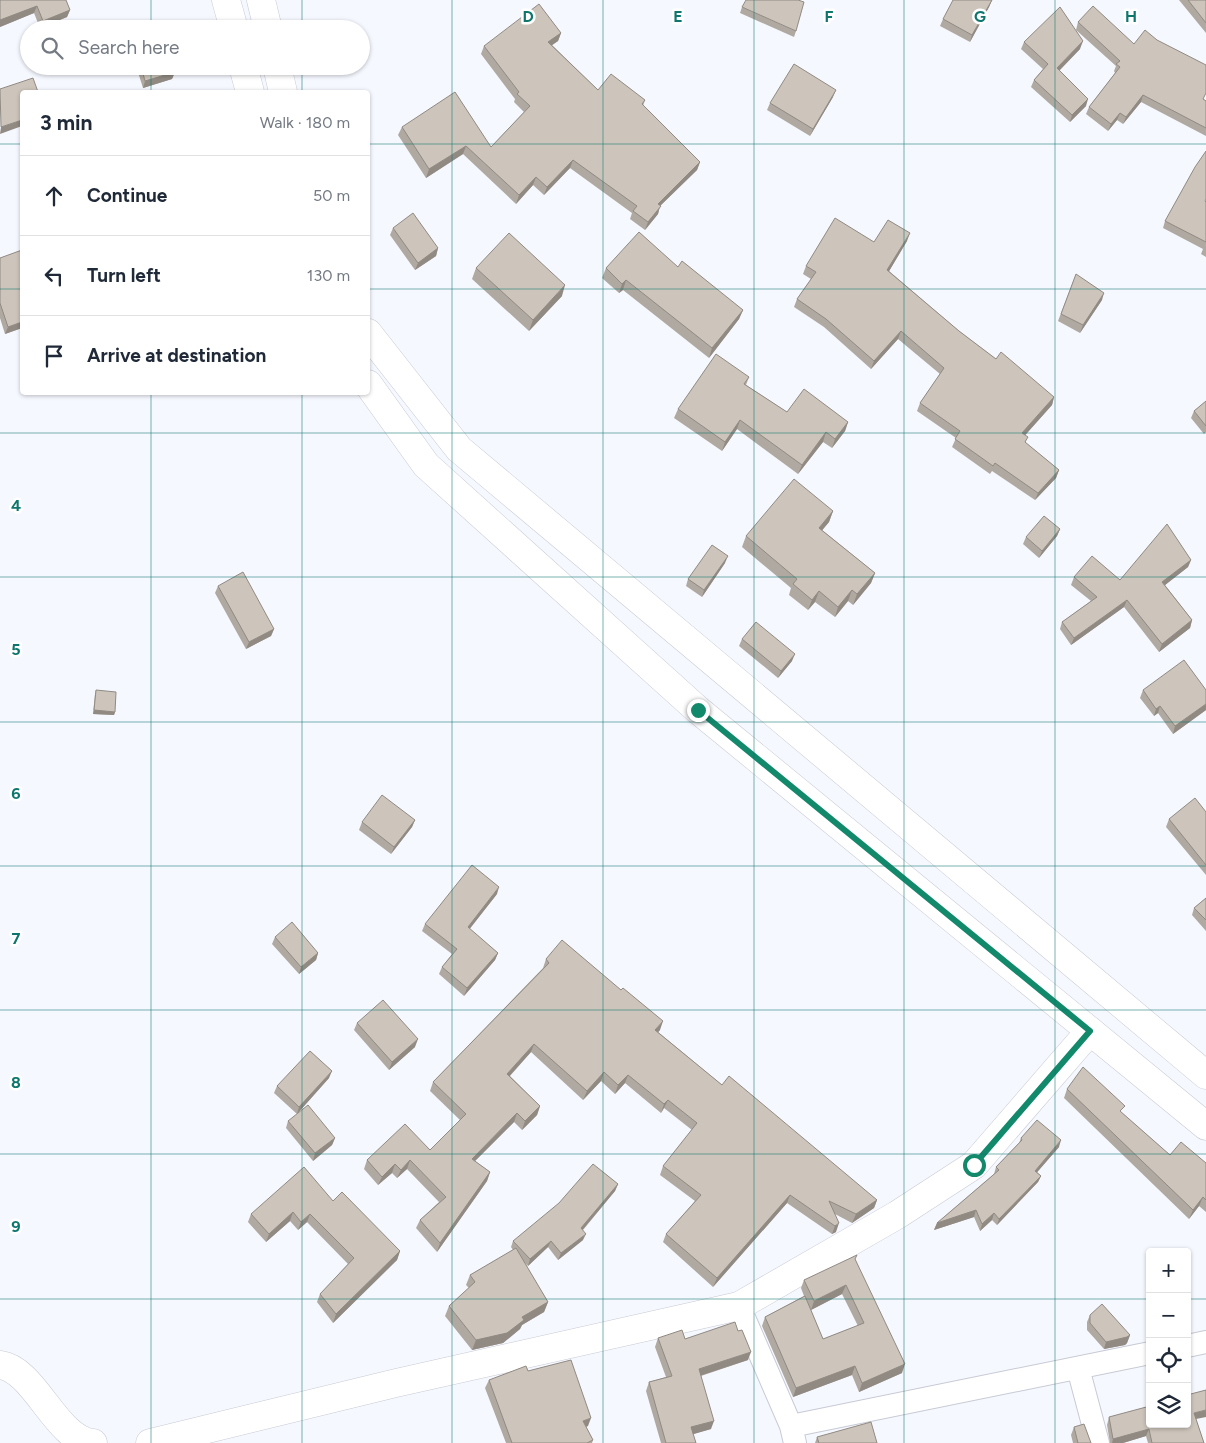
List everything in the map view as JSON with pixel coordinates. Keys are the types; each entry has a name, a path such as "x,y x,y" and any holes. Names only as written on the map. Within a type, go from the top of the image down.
{"main road":[{"path":"226,0 232,20"},
{"path":"261,0 266,20"},
{"path":"245,75 249,90"},
{"path":"279,75 283,90"},
{"path":"370,336 459,449 1206,1075"},
{"path":"370,387 426,465 698,710 1206,1126"},
{"path":"150,1443 396,1383 739,1306 896,1215 974,1165 1090,1031"},
{"path":"0,1365 10,1366 26,1380 48,1409 82,1442 93,1443"}],"street":[{"path":"739,1306 793,1434 1146,1354"},
{"path":"1191,1345 1206,1342"},
{"path":"1078,1368 1098,1443"}],"building":[{"path":"0,0 66,0 70,10 43,20 37,6 0,20"},
{"path":"746,0 798,0 804,2 796,31 742,7"},
{"path":"953,0 992,0 972,35 943,19"},
{"path":"1188,0 1206,0 1206,23"},
{"path":"539,4 561,33 548,42 598,90 611,74 645,100 642,104 700,162 658,204 661,206 648,222 633,211 637,206 573,160 547,187 536,177 519,195 466,146 429,169 402,127 455,92 491,147 530,106 517,94 519,92 484,46"},
{"path":"1093,6 1134,44 1145,30 1157,40 1206,65 1206,93 1203,99 1206,101 1206,128 1143,95 1126,117 1120,113 1111,124 1089,107 1120,67 1116,64 1120,61 1078,22"},
{"path":"1060,7 1083,41 1057,68 1088,99 1072,115 1034,80 1048,64 1024,42"},
{"path":"794,64 836,90 813,129 770,103"},
{"path":"143,75 165,75 145,81"},
{"path":"33,78 37,90 20,90 20,121 1,127 0,89"},
{"path":"1206,151 1205,201 1206,242 1165,221"},
{"path":"413,213 438,248 418,263 393,228"},
{"path":"835,218 874,242 888,220 910,233 887,270 959,331 996,359 1001,352 1054,397 1022,433 1028,437 1025,442 1059,470 1038,493 995,463 993,466 955,439 960,431 920,403 944,368 901,331 874,361 826,319 797,299 816,272 806,266"},
{"path":"639,232 678,267 682,261 743,310 712,348 626,280 622,284 606,268"},
{"path":"509,233 565,285 533,320 476,268"},
{"path":"20,251 20,323 8,327 0,303 0,258"},
{"path":"1076,274 1104,293 1083,325 1061,314"},
{"path":"716,354 749,377 744,384 787,412 804,389 848,422 835,439 826,432 802,465 740,420 725,442 678,409"},
{"path":"1206,401 1206,426 1194,411"},
{"path":"794,479 833,511 819,528 875,573 857,594 852,590 838,607 819,591 812,600 793,584 797,579 746,536"},
{"path":"1044,516 1060,529 1042,551 1026,537"},
{"path":"1167,524 1191,560 1162,582 1192,620 1162,644 1127,600 1074,638 1062,622 1097,597 1074,577 1092,556 1120,580"},
{"path":"712,545 728,556 704,590 688,579"},
{"path":"243,572 274,629 249,642 218,586"},
{"path":"756,622 795,654 781,671 742,639"},
{"path":"1184,660 1206,690 1206,704 1175,726 1160,706 1156,709 1143,690"},
{"path":"96,690 116,692 115,712 94,710"},
{"path":"382,795 415,820 394,847 362,822"},
{"path":"1195,798 1206,812 1206,865 1169,819"},
{"path":"472,865 499,887 468,927 498,953 467,988 442,967 457,949 425,924"},
{"path":"1206,898 1206,920 1194,908"},
{"path":"292,922 318,953 301,967 275,937"},
{"path":"562,940 621,990 623,988 663,1021 655,1030 722,1085 729,1076 877,1200 856,1214 829,1201 839,1223 835,1226 790,1195 717,1278 666,1234 701,1195 663,1166 697,1123 668,1100 664,1104 628,1075 618,1085 604,1072 587,1091 534,1044 507,1074 540,1106 525,1121 517,1113 472,1159 490,1172 440,1243 420,1220 446,1197 410,1160 401,1170 395,1164 382,1177 367,1160 405,1124 430,1150 466,1114 433,1082 549,963 546,959"},
{"path":"383,1000 418,1039 392,1062 357,1023"},
{"path":"310,1051 332,1071 299,1107 277,1086"},
{"path":"1083,1067 1125,1106 1120,1111 1170,1155 1181,1142 1206,1163 1206,1200 1203,1197 1193,1210 1067,1089"},
{"path":"308,1105 335,1138 315,1153 288,1121"},
{"path":"1037,1120 1061,1140 1035,1171 1041,1176 999,1219 994,1213 982,1224 976,1210 937,1223 999,1170 996,1167 1022,1140 1021,1138"},
{"path":"593,1164 618,1184 581,1228 586,1234 561,1253 551,1241 530,1259 513,1241 559,1203"},
{"path":"304,1167 333,1201 342,1192 400,1251 336,1314 320,1294 354,1258 310,1214 301,1222 293,1212 269,1234 251,1214"},
{"path":"516,1248 548,1302 522,1317 524,1320 507,1333 476,1340 449,1306 475,1282 470,1275"},
{"path":"857,1255 855,1259 905,1364 862,1383 855,1366 796,1388 765,1317 805,1296 823,1339 864,1323 846,1285 814,1301 804,1280"},
{"path":"1102,1304 1130,1335 1106,1342 1090,1323 1090,1315"},
{"path":"735,1322 738,1331 742,1330 751,1352 699,1369 714,1421 691,1427 696,1443 666,1443 649,1382 672,1376 658,1338 682,1330 685,1339"},
{"path":"571,1360 591,1418 583,1421 593,1440 587,1443 512,1443 489,1380 526,1366 528,1371"},
{"path":"1206,1390 1206,1410 1194,1413 1204,1443 1152,1443 1149,1429 1113,1439 1109,1417 1146,1407 1146,1428 1191,1428 1191,1394"},
{"path":"871,1422 877,1443 819,1443 817,1437"},
{"path":"1084,1424 1091,1443 1078,1443 1074,1427"}],"route":[{"path":"698,710 1090,1031 974,1165"}]}
